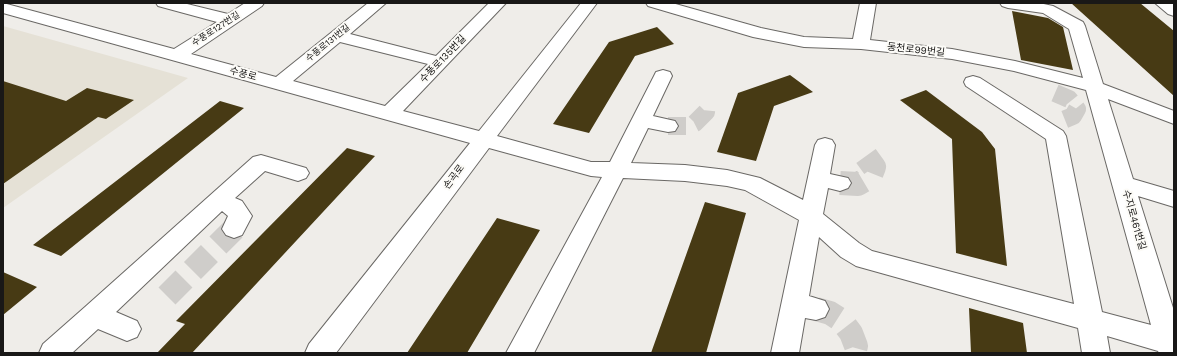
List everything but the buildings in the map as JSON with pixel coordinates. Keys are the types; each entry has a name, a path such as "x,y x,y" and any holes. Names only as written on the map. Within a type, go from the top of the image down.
{"street":[{"path":"164,3 230,20"},
{"name":"수풍로127번길","path":"176,56 256,3"},
{"name":"수풍로131번길","path":"278,84 378,3"},
{"name":"수풍로135번길","path":"389,114 498,3"},
{"name":"손곡로","path":"319,353 589,3"},
{"name":"동천로99번길","path":"654,3 718,15 759,33 804,42 861,44 952,54 1015,66 1095,87 1174,118"},
{"path":"861,44 868,3"},
{"name":"수지로461번길","path":"1008,3 1047,10 1077,26 1172,348"},
{"path":"1163,3 1174,11"},
{"name":"수풍로","path":"3,8 482,140 591,168 686,172 726,178 758,187 800,209 850,250 865,259 1089,320 1172,348"},
{"path":"337,36 440,62"},
{"path":"520,353 617,169 663,76"},
{"path":"973,82 1049,124 1056,136 1096,353"},
{"path":"642,120 668,126"},
{"path":"785,353 805,306 811,218 829,181 825,145"},
{"path":"53,353 261,162 298,173"},
{"path":"1124,184 1174,199"},
{"path":"219,201 234,207 240,216 234,230"},
{"path":"94,315 127,328"}],"shaded area":[{"path":"3,26 188,78 3,208"}],"tunnel":[{"path":"1055,93 1069,99 1077,109 1073,116 1058,122"},
{"path":"668,126 689,126 695,123 706,112 707,102"},
{"path":"840,183 858,184 870,177 874,167 866,156"},
{"path":"167,296 234,229"},
{"path":"816,309 830,313 841,320 851,333 856,346 854,353"}]}
